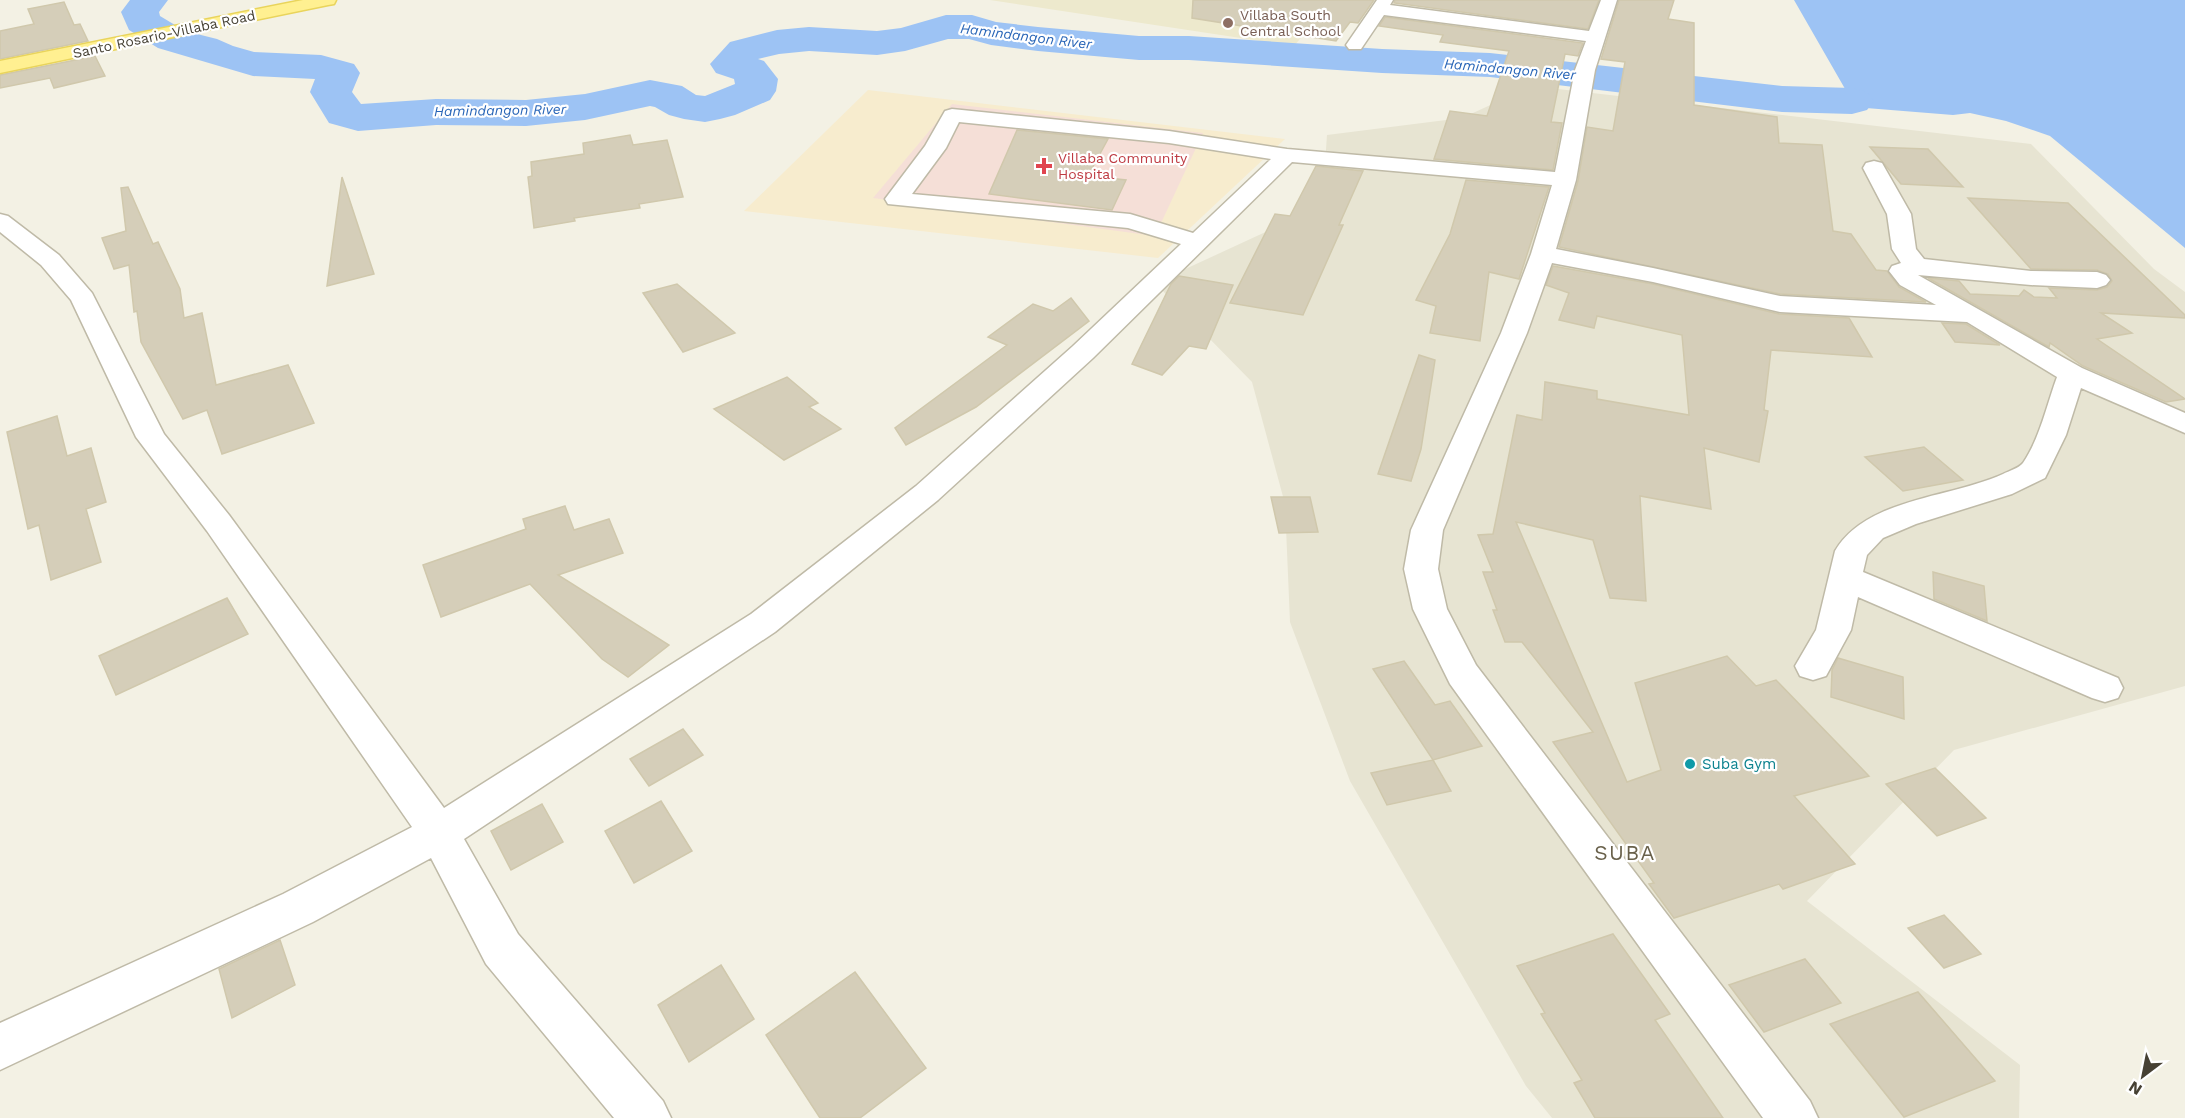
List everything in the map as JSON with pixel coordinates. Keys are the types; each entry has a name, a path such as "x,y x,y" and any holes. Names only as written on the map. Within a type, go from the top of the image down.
{"main road":[{"name":"Santo Rosario-Villaba Road","path":"0,67 328,0"}],"street":[{"path":"1609,0 1582,81 1565,180 1543,255 1514,333 1428,530 1421,569 1430,609 1463,674 1793,1118"},
{"path":"1355,45 1382,4 1595,37"},
{"path":"1198,242 1130,221 897,199 935,148 952,115 1169,137 1287,155 1565,180"},
{"path":"0,1047 298,908 439,833 763,623 927,493 1083,352 1287,155"},
{"path":"1874,168 1899,214 1904,249 1916,266"},
{"path":"0,221 50,260 83,298 151,437 218,523 439,833 502,949 646,1118"},
{"path":"1543,255 1653,275 1780,304 1973,315"},
{"path":"2097,280 2031,278 1916,266 1901,271 1909,280 2072,374 2185,424"},
{"path":"1813,666 1833,630 1851,551 1872,530 1905,516 2001,487 2034,471 2051,435 2072,374"},
{"path":"1846,578 2105,687"}],"shaded area":[{"name":"Villaba South Central School","path":"990,0 1333,0 1294,46"},
{"path":"1532,86 2031,144 2154,269 2185,292 2185,686 1954,750 1807,901 2020,1065 2019,1118 1552,1118 1526,1086 1350,781 1290,622 1285,504 1252,382 1155,283 1322,206 1327,135 1462,118"},
{"path":"868,90 1285,139 1158,258 744,211"},
{"name":"Villaba Community Hospital","path":"952,104 1203,133 1155,236 873,198"}],"water":[{"path":"1794,0 2185,0 2185,248 2050,136 2006,121 1970,113 1953,115 1866,108 1852,101"}],"building":[{"path":"1193,0 1374,0 1358,23 1350,22 1336,41 1192,18"},
{"path":"1395,0 1599,0 1588,29 1394,3"},
{"path":"1619,0 1674,0 1668,19 1694,23 1694,105 1777,117 1779,143 1822,145 1833,231 1851,234 1876,270 1887,271 1899,287 1926,302 1780,294 1559,247 1578,181 1587,127 1613,131 1625,62 1601,59"},
{"path":"64,2 74,25 80,24 88,41 0,59 0,31 34,24 28,9"},
{"path":"1385,17 1583,43 1578,56 1565,54 1551,122 1562,123 1553,170 1434,159 1450,111 1487,116 1509,51 1440,42 1443,35 1379,26"},
{"path":"95,56 105,76 54,88 50,78 0,88 0,75"},
{"path":"1017,130 1108,139 1088,176 1126,180 1112,210 989,194"},
{"path":"630,135 633,145 667,140 683,197 639,204 640,208 574,218 575,221 534,228 528,177 532,176 531,162 584,154 583,143"},
{"path":"1870,147 1928,149 1963,187 1901,184"},
{"path":"1316,166 1363,171 1339,225 1343,225 1303,315 1230,303 1275,214 1290,216"},
{"path":"342,177 374,274 327,286"},
{"path":"1466,180 1549,187 1519,279 1489,272 1480,341 1430,333 1436,306 1416,300 1450,234"},
{"path":"128,187 153,244 158,242 180,289 184,318 202,313 216,385 288,365 314,423 222,454 207,410 183,419 141,342 137,311 134,312 129,265 114,269 102,238 126,231 121,188"},
{"path":"1968,198 2068,203 2185,315 2185,318 2101,313 2132,333 2097,339 2185,399 2166,402 2083,366 2050,343 2049,347 1928,278 1959,281 1970,294 2019,296 2024,290 2034,297 2057,298 2049,288 2097,290 2107,287 2112,281 2108,274 2097,270 2031,269"},
{"path":"1553,266 1653,284 1779,314 1849,318 1872,357 1771,350 1764,410 1768,411 1759,462 1704,448 1711,509 1640,496 1646,601 1610,598 1593,540 1516,522 1627,782 1661,770 1635,683 1727,656 1756,686 1776,680 1869,776 1794,796 1855,864 1783,889 1779,884 1674,918 1649,884 1654,883 1553,742 1593,732 1522,642 1505,642 1493,610 1497,610 1483,572 1493,572 1478,535 1493,534 1517,415 1542,420 1545,382 1597,391 1597,399 1689,415 1682,335 1597,316 1594,328 1559,320 1569,293 1546,285"},
{"path":"1179,276 1233,285 1206,349 1189,346 1162,375 1132,364 1171,284"},
{"path":"677,284 735,333 683,352 643,293"},
{"path":"1071,298 1089,321 976,407 906,445 895,428 1007,345 988,337 1033,304 1053,311"},
{"path":"1942,323 1966,324 2000,345 1955,342"},
{"path":"1419,355 1435,360 1421,449 1411,481 1378,474"},
{"path":"787,377 818,403 809,407 841,429 784,460 714,409"},
{"path":"57,416 67,456 91,448 106,502 86,509 101,562 51,580 39,525 28,529 7,432"},
{"path":"1924,447 1963,480 1903,491 1865,457"},
{"path":"1271,497 1310,497 1318,532 1279,533"},
{"path":"565,506 574,530 609,519 623,553 558,575 669,645 628,677 602,659 530,584 441,617 423,565 526,529 523,519"},
{"path":"1933,572 1984,586 1987,621 1934,599"},
{"path":"227,598 248,634 116,695 99,656"},
{"path":"1838,658 1903,677 1904,719 1831,697 1832,670"},
{"path":"1404,661 1435,705 1450,701 1482,746 1433,760 1373,669"},
{"path":"683,729 703,755 649,786 630,759"},
{"path":"1433,760 1451,791 1387,805 1371,773"},
{"path":"1935,768 1986,818 1937,836 1886,784"},
{"path":"661,801 692,851 634,883 605,831"},
{"path":"542,804 563,842 511,870 491,831"},
{"path":"1944,915 1981,954 1944,968 1908,928"},
{"path":"1613,934 1670,1014 1655,1020 1723,1118 1595,1118 1574,1083 1582,1080 1541,1014 1545,1013 1517,966"},
{"path":"280,940 295,985 232,1018 219,969"},
{"path":"1805,959 1841,1003 1764,1032 1729,985"},
{"path":"721,965 754,1019 689,1062 658,1005"},
{"path":"855,972 926,1068 860,1118 820,1118 766,1035"},
{"path":"1918,992 1995,1081 1904,1117 1830,1024"}],"waterway":[{"name":"Hamindangon River","path":"149,0 140,12 143,22 172,40 203,47 219,55 253,64 321,67 339,73 331,92 345,114 358,118 436,112 526,113 585,107 650,93 667,95 684,106 705,109 720,106 755,91 757,79 749,70 731,64 744,51 777,42 809,39 877,43 905,39 946,27 972,27 991,33 1038,39 1139,48 1189,48 1382,61 1490,65 1782,99 1852,101"}],"place":[{"name":"Villaba South Central School","path":"1228,23"},
{"name":"Villaba Community Hospital","path":"1044,166"},
{"name":"Suba Gym","path":"1690,764"}],"district":[{"name":"SUBA","path":"1625,853"}]}
